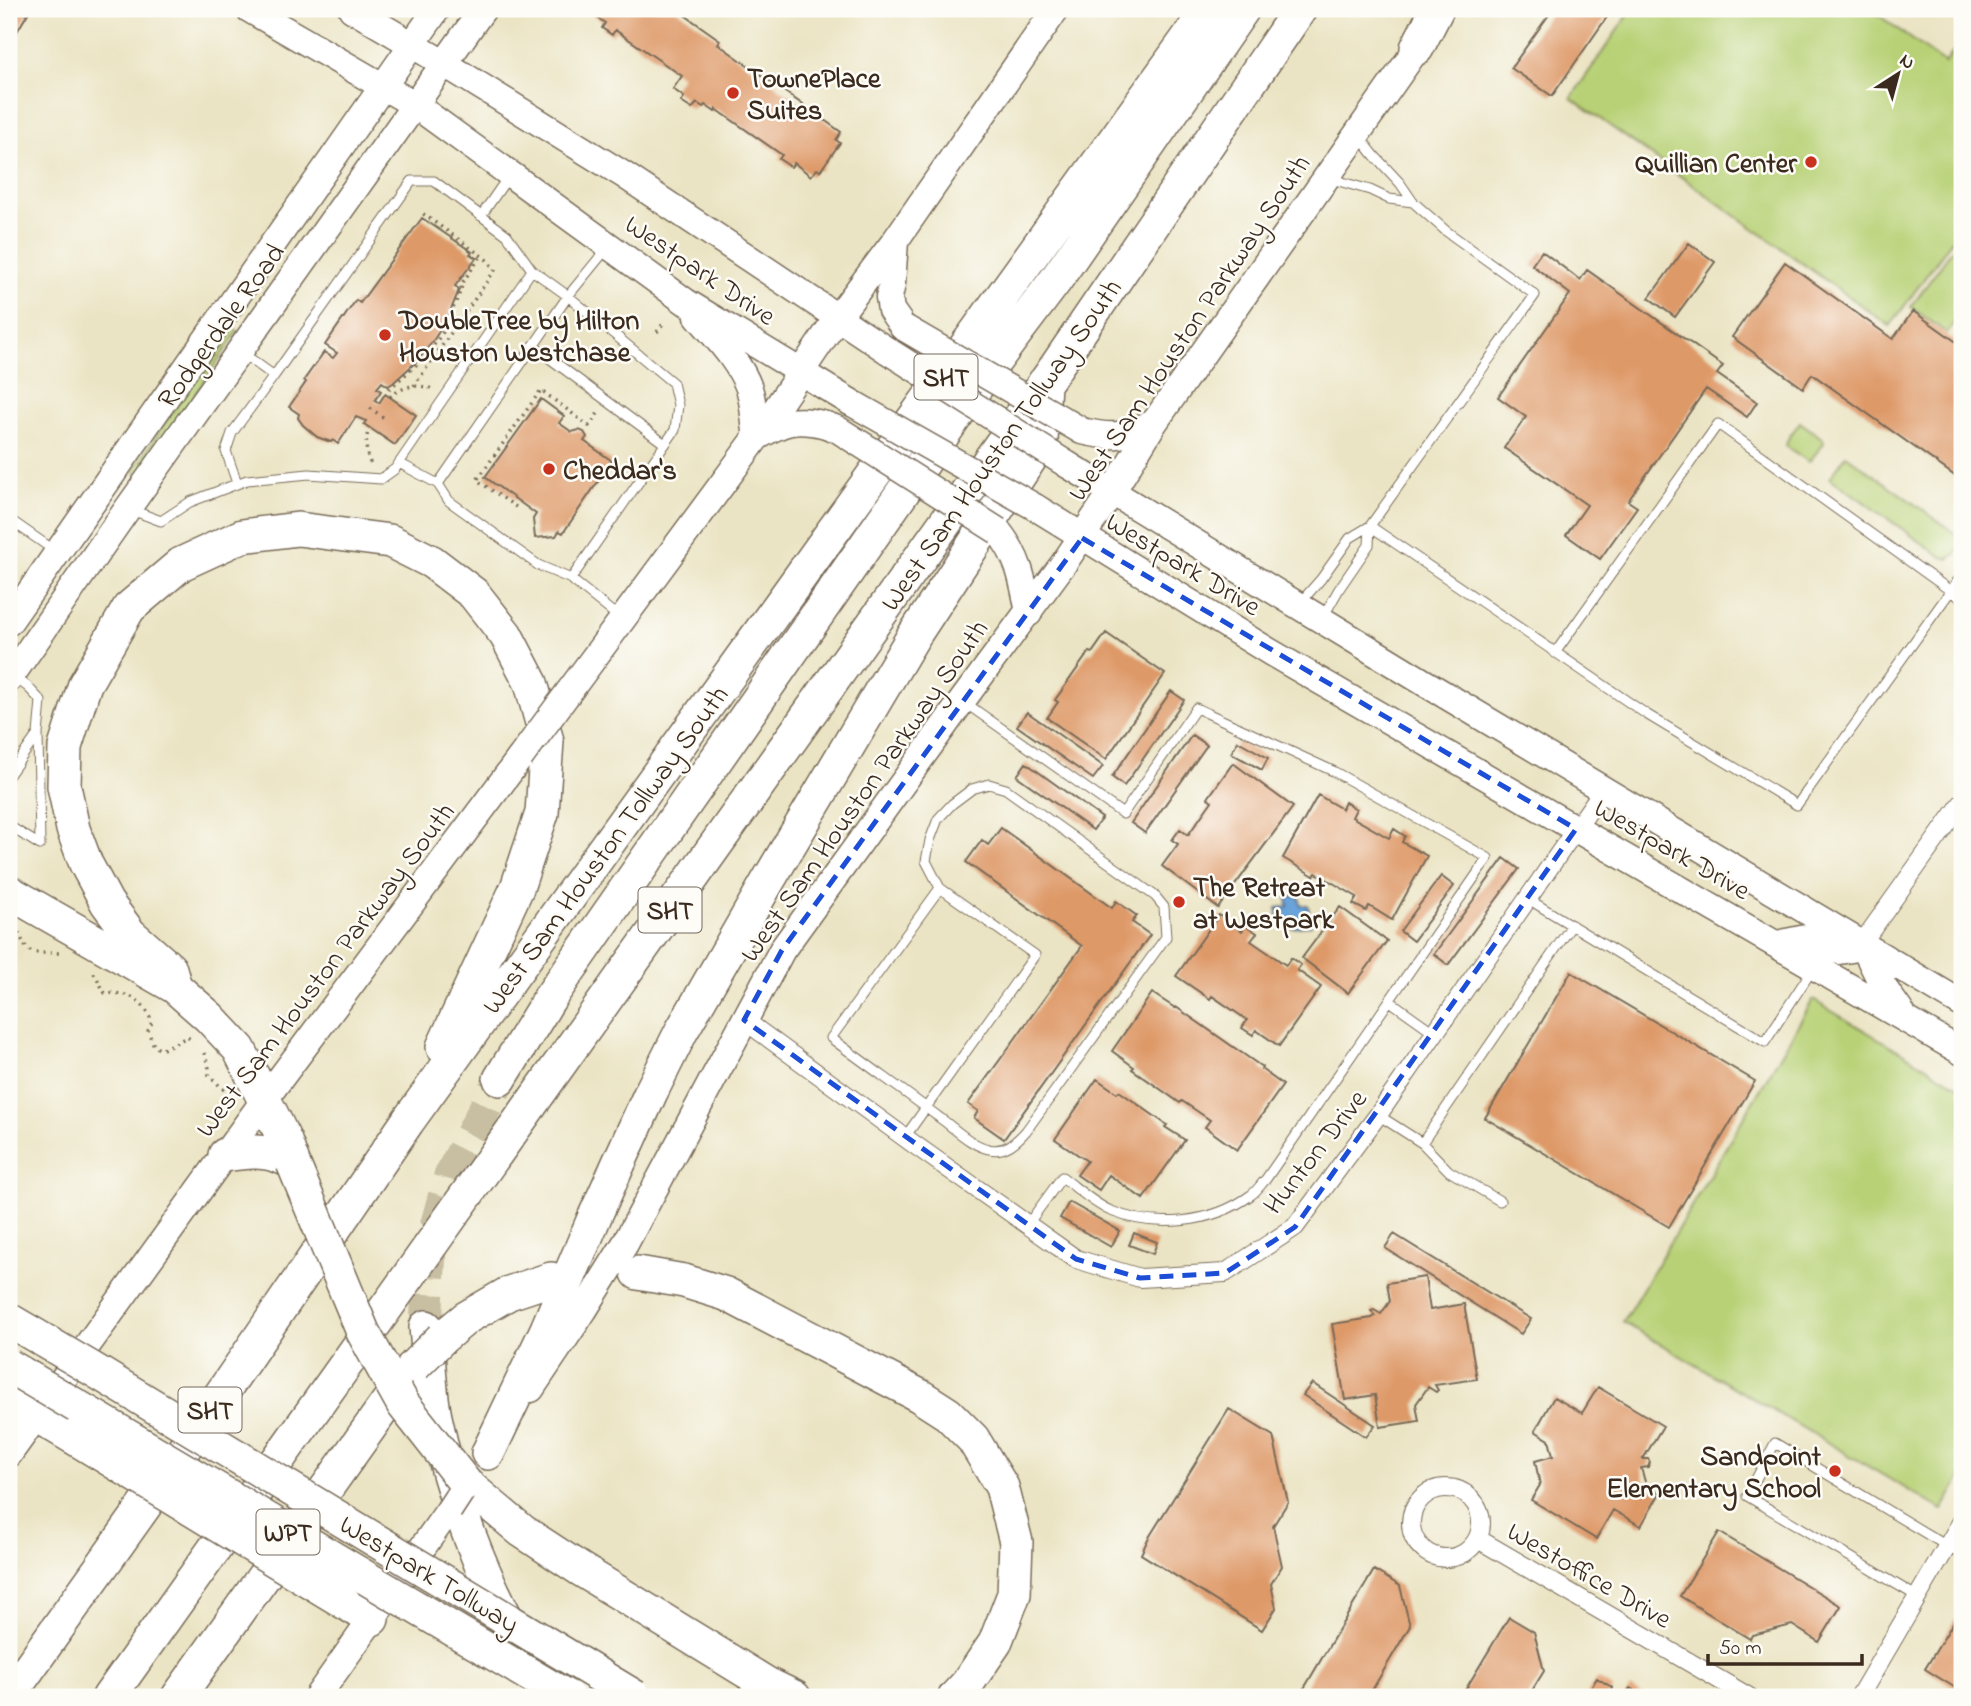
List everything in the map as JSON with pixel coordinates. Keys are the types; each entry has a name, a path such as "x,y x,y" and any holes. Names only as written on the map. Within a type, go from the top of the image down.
{"highway":[{"name":"West Sam Houston Tollway South","path":"9,1696 146,1504 408,1121 1209,9"},
{"path":"500,1079 549,999 988,370 1055,281 1243,9"},
{"name":"West Sam Houston Tollway South","path":"109,1697 1044,383 1300,9"},
{"path":"1417,48 1437,9"},
{"path":"474,1483 547,1329 645,1105 681,1032 913,637 1041,442 1044,383"},
{"path":"175,987 170,969 130,934 107,903 86,864 73,829 64,786 65,747 85,684 129,608 181,564 242,536 298,529 390,541 432,562 474,594 506,635 531,683 547,741 542,813 517,888 408,1121"},
{"path":"9,892 175,987 209,1017 239,1049 258,1108 286,1153 363,1332 403,1404 474,1483 522,1531 767,1684 794,1697"},
{"path":"225,1155 286,1153"},
{"path":"638,1273 684,1280 726,1294 920,1396 948,1414 973,1439 1002,1487 1016,1542 1014,1594 995,1643 955,1697"},
{"path":"178,1697 414,1366 434,1332 466,1318 509,1293 551,1279"},
{"name":"Westpark Tollway","path":"9,1320 635,1697"},
{"path":"434,1332 435,1416 454,1486 481,1567 510,1626 540,1677 558,1697"},
{"name":"Westpark Tollway","path":"9,1366 567,1697"},
{"path":"23,1407 372,1619"}],"main road":[{"name":"Westpark Drive","path":"249,9 415,105 686,302 852,403 1035,507 1270,652 1962,1052"},
{"name":"Westpark Drive","path":"352,9 624,175 837,318 1068,465 1962,1004"},
{"name":"Rodgerdale Road","path":"9,622 437,9"},
{"name":"Rodgerdale Road","path":"10,677 483,9"},
{"name":"West Sam Houston Parkway South","path":"9,1454 23,1407 225,1155 622,620 757,437 837,318 895,242 1056,9"},
{"name":"West Sam Houston Parkway South","path":"317,1697 474,1483 584,1310 625,1244 782,950 1082,538 1154,423 1445,9"},
{"path":"895,242 889,297 891,310 903,327 1082,431 1107,437 1129,434 1154,423"},
{"path":"686,302 742,373 750,391 757,437 780,424 795,420 837,429 998,531 1010,546 1021,573 1029,613"},
{"path":"56,552 82,573"},
{"path":"1777,944 1806,938 1839,951 1852,949 1863,943 1885,988 1906,1019"}],"street":[{"name":"Hunton Drive","path":"744,1020 1076,1258 1140,1278 1225,1273 1295,1227 1378,1115 1603,790"},
{"path":"1863,943 1962,803"},
{"path":"1859,1697 1918,1597 1955,1550 1962,1521"},
{"name":"Westoffice Drive","path":"1478,1539 1749,1697"}],"lane":[{"path":"1298,606 1323,577 1350,538 1370,526 1535,295 1446,231 1413,202 1358,134"},
{"path":"481,216 510,174"},
{"path":"1327,178 1370,190 1389,199 1413,202"},
{"path":"237,483 226,451 232,433 412,181 434,181 506,235 533,270 673,383 678,405 674,430 571,579"},
{"path":"438,484 568,296 610,246"},
{"path":"128,508 161,521 190,502 247,480 309,474 381,479 395,469 533,270"},
{"path":"533,346 665,444"},
{"path":"239,351 274,376"},
{"path":"1555,653 1718,424 1962,599"},
{"path":"399,463 438,484 449,502 538,565 571,579 622,620"},
{"path":"9,519 56,552"},
{"path":"1322,619 1369,545 1370,526"},
{"path":"1370,526 1646,714 1797,805 1962,575"},
{"path":"9,826 40,845 37,734 41,701 28,687 10,677"},
{"path":"962,701 1122,814 1196,708 1333,771 1488,858 1266,1179 1252,1195 1219,1212 1167,1223 1138,1220 1108,1210 1062,1177 1028,1224"},
{"path":"9,775 37,734"},
{"path":"905,1137 926,1108 1035,955 940,888 926,861 938,819 952,804 972,789 989,784 1006,789 1155,896 1164,907 1166,937 1026,1131 1016,1142 1001,1149 990,1150 976,1144 926,1108 831,1038 940,888"},
{"path":"1528,898 1765,1042 1814,966"},
{"path":"1422,1143 1572,925"},
{"path":"1390,1001 1435,1033"},
{"path":"1378,1115 1422,1143 1450,1171 1500,1201"},
{"path":"1918,1597 1746,1496 1775,1443 1955,1550"}],"path":[{"path":"414,386 495,270 481,256 422,214"},
{"path":"389,389 429,352 443,332 462,283 481,256"},
{"path":"454,309 464,314"},
{"path":"657,332 665,321"},
{"path":"429,352 434,358"},
{"path":"412,369 420,377"},
{"path":"390,397 404,388 423,386 446,397"},
{"path":"516,507 477,480 541,390 589,426 599,412"},
{"path":"370,408 387,420"},
{"path":"369,427 366,454 376,478"},
{"path":"9,922 16,926 27,950 33,953 66,952"},
{"path":"92,969 105,993 124,993 143,1004 152,1022 148,1031 154,1046 161,1050 187,1037 196,1042"},
{"path":"202,1047 209,1075 232,1097 234,1104 258,1108"}],"highlighted area":[{"path":"1082,538 1576,829 1295,1227 1225,1273 1140,1278 1076,1259 744,1020 782,950"}],"green space":[{"name":"Quillian Center","path":"1632,9 1870,9 1945,63 1962,40 1962,226 1890,326 1571,98"},
{"path":"1962,244 1962,311 1947,333 1911,307 1951,251"},
{"path":"231,327 238,331 139,477 134,472 137,464"},
{"path":"1800,422 1823,439 1824,443 1809,462 1786,446"},
{"path":"1846,455 1962,538 1957,553 1949,559 1942,557 1830,478"},
{"path":"1813,1000 1962,1088 1962,1476 1942,1510 1623,1322"}],"water":[{"path":"1299,895 1301,905 1308,905 1311,925 1291,928 1290,922 1279,924 1277,908 1288,907 1287,897"}],"building":[{"path":"9,9 21,9 28,13 9,45"},
{"name":"TownePlace Suites","path":"676,9 720,40 718,44 841,132 836,140 840,143 820,171 817,169 811,176 794,163 791,167 779,159 782,155 716,109 715,112 697,103 692,109 681,102 684,97 673,89 682,76 615,30 612,35 602,28 605,23 587,11"},
{"path":"1553,9 1595,9 1607,17 1552,96 1511,68"},
{"name":"DoubleTree by Hilton Houston Westchase","path":"422,218 472,252 470,254 476,258 455,286 459,289 457,295 448,317 433,341 418,360 393,383 388,386 382,382 377,388 381,391 375,400 379,403 385,394 416,415 395,445 364,424 366,421 356,417 338,444 333,440 331,442 317,437 303,425 298,418 299,414 289,407 324,352 333,358 337,353 325,345 356,300 360,303"},
{"path":"1689,243 1715,262 1675,317 1649,298"},
{"path":"1542,251 1580,280 1587,270 1723,366 1717,374 1757,402 1747,417 1706,389 1628,501 1637,507 1600,559 1566,535 1587,505 1504,448 1526,417 1498,397 1570,294 1532,265"},
{"path":"1785,262 1893,339 1913,311 1962,346 1962,481 1812,374 1803,388 1732,337"},
{"name":"Cheddar's","path":"541,399 564,416 559,423 572,432 584,432 587,437 584,441 612,461 563,533 559,531 556,536 535,538 533,519 536,514 485,477"},
{"path":"1106,633 1165,674 1106,759 1047,718 1058,702 1055,700"},
{"path":"1171,691 1184,700 1124,786 1112,777"},
{"path":"1027,712 1103,766 1093,779 1017,726"},
{"path":"1192,735 1207,745 1145,833 1131,823"},
{"path":"1238,741 1268,758 1262,770 1231,753"},
{"path":"1026,763 1102,818 1093,830 1017,776"},
{"path":"1233,763 1293,807 1218,908 1162,866 1178,844 1172,840 1180,829 1188,835 1212,801 1208,798"},
{"path":"1318,795 1342,809 1345,802 1356,809 1352,817 1389,838 1394,829 1405,836 1402,842 1427,856 1392,920 1369,906 1366,911 1353,904 1357,897 1316,873 1314,876 1283,858"},
{"path":"1001,828 1112,908 1116,901 1137,916 1132,922 1150,935 1004,1139 974,1118 978,1111 968,1104 1082,946 966,862 982,840 988,845"},
{"path":"1504,858 1519,869 1448,965 1434,954"},
{"path":"1441,876 1454,886 1413,941 1400,931"},
{"path":"1340,907 1387,941 1348,993 1302,958"},
{"path":"1219,915 1242,931 1246,926 1257,933 1251,941 1286,965 1291,958 1301,965 1297,970 1321,987 1279,1046 1256,1030 1253,1035 1242,1028 1247,1020 1176,976"},
{"path":"1571,972 1755,1081 1669,1227 1485,1118"},
{"path":"1152,993 1262,1067 1261,1069 1283,1085 1237,1150 1205,1127 1210,1120 1182,1101 1180,1103 1132,1069 1134,1067 1112,1051"},
{"path":"1097,1079 1117,1093 1119,1091 1185,1140 1143,1199 1109,1175 1099,1190 1077,1175 1087,1161 1055,1139"},
{"path":"1069,1202 1120,1231 1111,1247 1060,1218"},
{"path":"1134,1233 1157,1242 1153,1254 1129,1245"},
{"path":"1394,1234 1531,1319 1521,1334 1385,1248"},
{"path":"1425,1277 1430,1310 1464,1304 1477,1379 1435,1385 1438,1390 1436,1392 1428,1387 1416,1404 1419,1421 1380,1427 1375,1395 1345,1400 1332,1324 1372,1318 1375,1316 1371,1311 1374,1310 1381,1314 1390,1301 1387,1283"},
{"path":"1312,1383 1375,1425 1366,1437 1303,1395"},
{"path":"1598,1387 1663,1426 1643,1459 1650,1462 1648,1467 1641,1468 1646,1485 1660,1493 1641,1526 1613,1510 1596,1539 1531,1500 1540,1485 1535,1461 1553,1456 1549,1440 1535,1431 1554,1397 1582,1413"},
{"path":"1229,1409 1273,1436 1288,1502 1273,1526 1282,1566 1271,1584 1276,1608 1262,1630 1141,1554"},
{"path":"1719,1532 1841,1606 1819,1642 1792,1625 1752,1635 1750,1639 1680,1596"},
{"path":"1374,1570 1400,1586 1410,1626 1368,1697 1299,1697"},
{"path":"1962,1608 1962,1692 1925,1669"},
{"path":"1509,1617 1534,1632 1544,1671 1528,1697 1461,1697"},
{"path":"1597,1678 1613,1688 1607,1697 1585,1697"},
{"path":"1630,1688 1646,1697 1624,1697"}],"tunnel":[{"path":"426,1327 430,1248 450,1176 500,1079"}],"place":[{"name":"TownePlace Suites","path":"733,93"},
{"name":"Quillian Center","path":"1811,162"},
{"name":"DoubleTree by Hilton Houston Westchase","path":"385,335"},
{"name":"Cheddar's","path":"549,469"},
{"name":"The Retreat at Westpark","path":"1179,902"},
{"name":"Sandpoint Elementary School","path":"1835,1471"}]}
